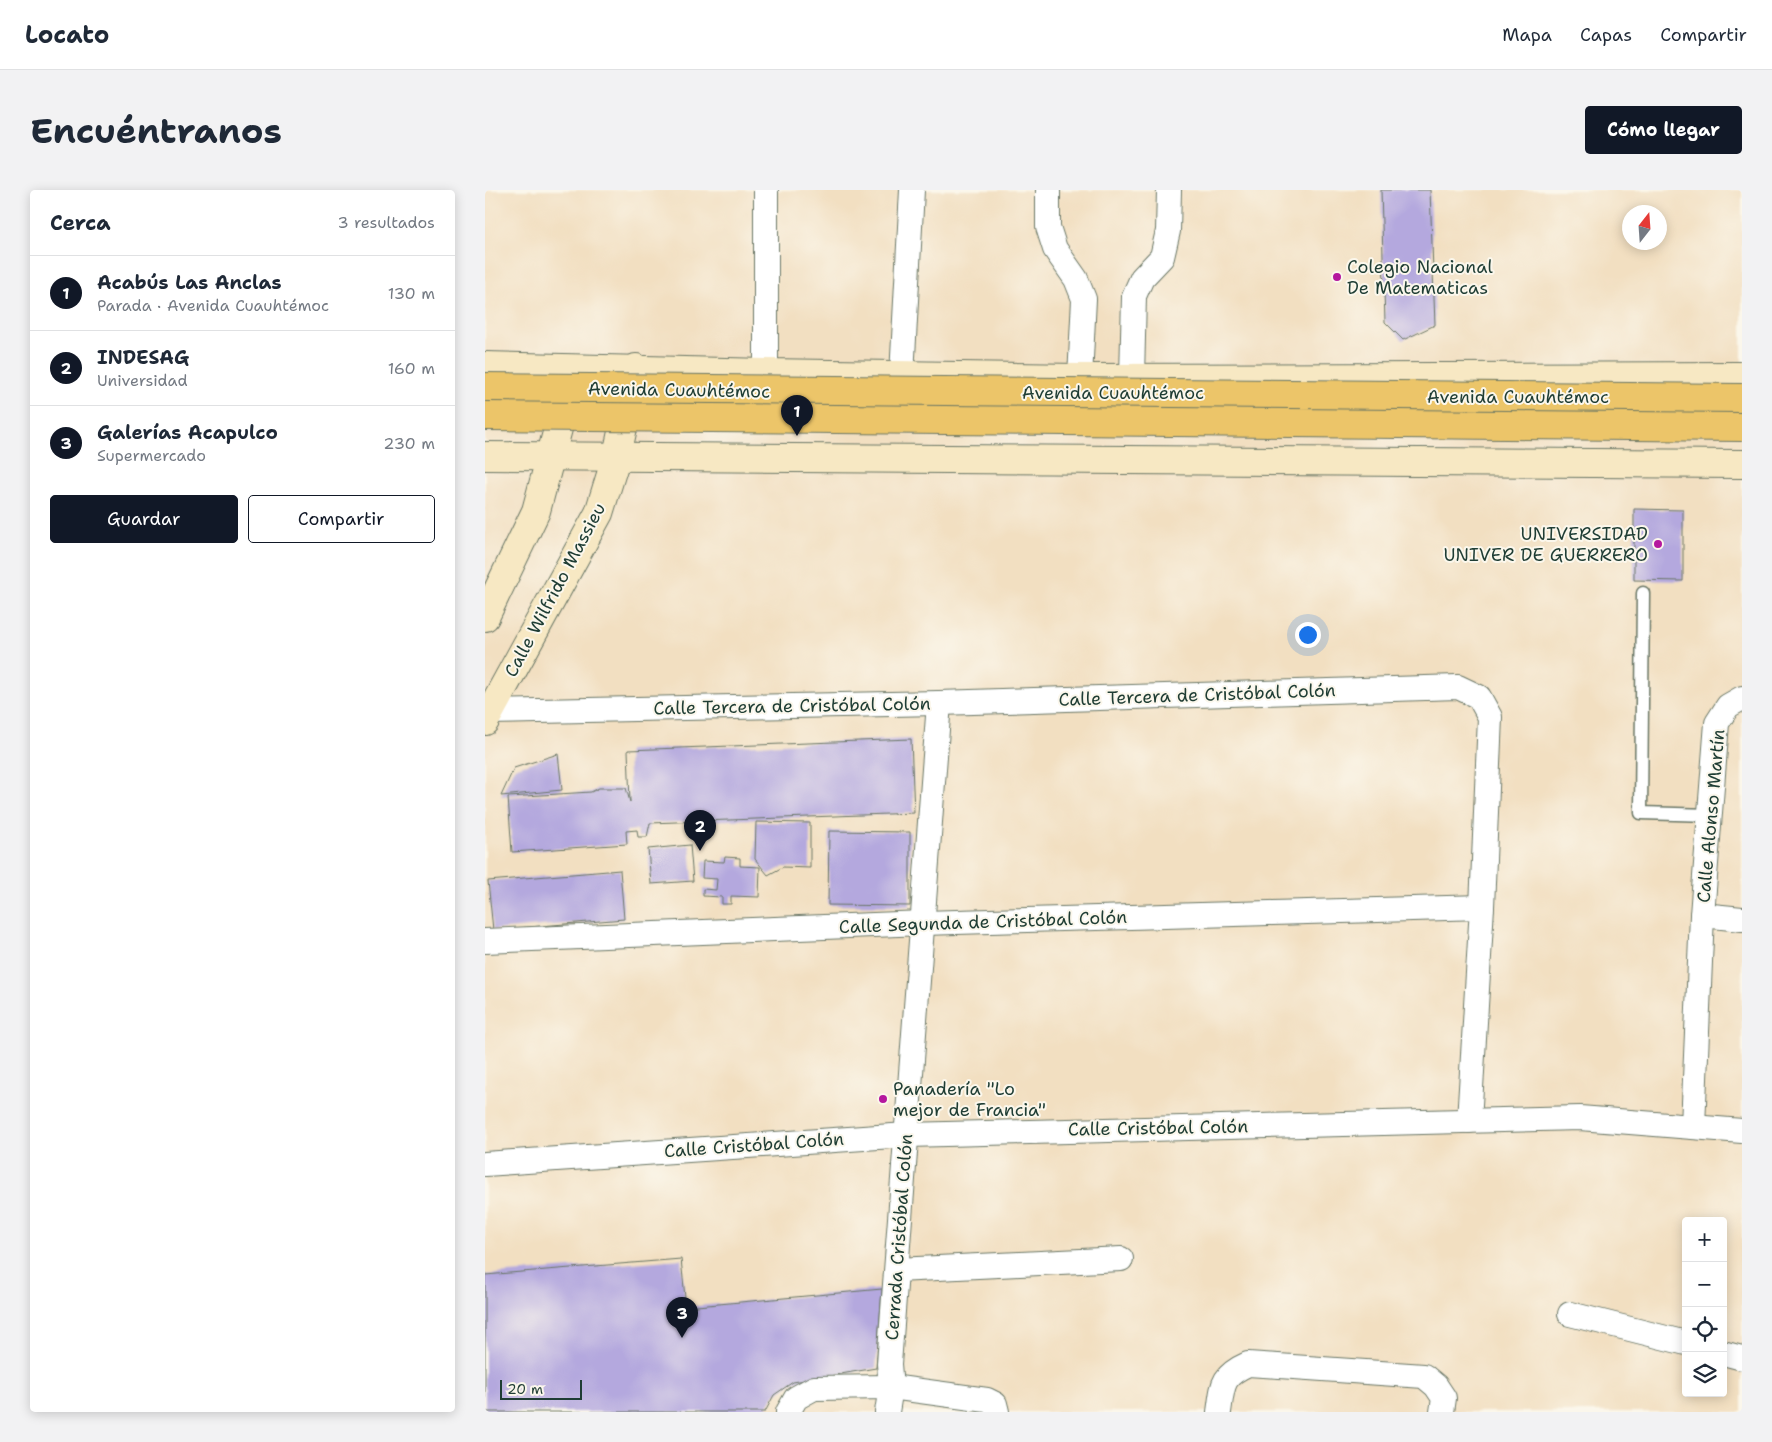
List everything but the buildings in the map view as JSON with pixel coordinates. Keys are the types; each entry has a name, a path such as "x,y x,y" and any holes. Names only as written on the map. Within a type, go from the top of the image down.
{"main road":[{"name":"Avenida Cuauhtémoc","path":"485,387 1742,398"},
{"name":"Avenida Cuauhtémoc","path":"485,416 1742,427"}],"street":[{"path":"765,374 766,190"},
{"path":"902,375 912,190"},
{"path":"1048,190 1048,227 1050,234 1055,248 1076,279 1084,299 1080,378"},
{"path":"1132,377 1134,296 1142,278 1162,257 1168,230 1169,190"},
{"path":"485,366 636,368 765,374 1080,378 1742,376"},
{"path":"485,617 536,510 552,456 574,367"},
{"name":"Calle Wilfrido Massieu","path":"487,715 599,513 617,455 636,368"},
{"path":"485,456 617,455 1742,464"},
{"name":"Calle Tercera de Cristóbal Colón","path":"487,715 1458,687 1479,697 1490,718 1482,907 1469,1121"},
{"name":"Calle Alonso Martín","path":"1693,1126 1702,915 1717,723 1728,706 1742,698"},
{"name":"Cerrada Cristóbal Colón","path":"887,1412 891,1387 889,1364 939,703"},
{"name":"Calle Segunda de Cristóbal Colón","path":"485,941 923,923 1482,907"},
{"name":"Calle Alonso Martín","path":"1702,915 1742,919"},
{"name":"Calle Cristóbal Colón","path":"485,1164 907,1135 1580,1118 1742,1131"},
{"path":"897,1270 1121,1259"},
{"path":"1570,1314 1682,1342"},
{"path":"1727,1354 1742,1358"},
{"path":"1219,1412 1223,1385 1233,1370 1247,1364 1424,1376 1436,1386 1444,1398 1442,1412"},
{"path":"788,1412 796,1398 814,1388 891,1387 987,1400 995,1404 997,1412"}],"lane":[{"path":"1643,593 1641,813 1710,815"}],"place":[{"name":"Colegio Nacional De Matematicas","path":"1337,277"},
{"name":"Acabús Las Anclas","path":"797,436"},
{"name":"UNIVERSIDAD UNIVER DE GUERRERO","path":"1658,544"},
{"name":"INDESAG","path":"700,851"},
{"name":"Panadería \"Lo mejor de Francia\"","path":"883,1099"},
{"name":"Galerías Acapulco","path":"682,1338"}]}
